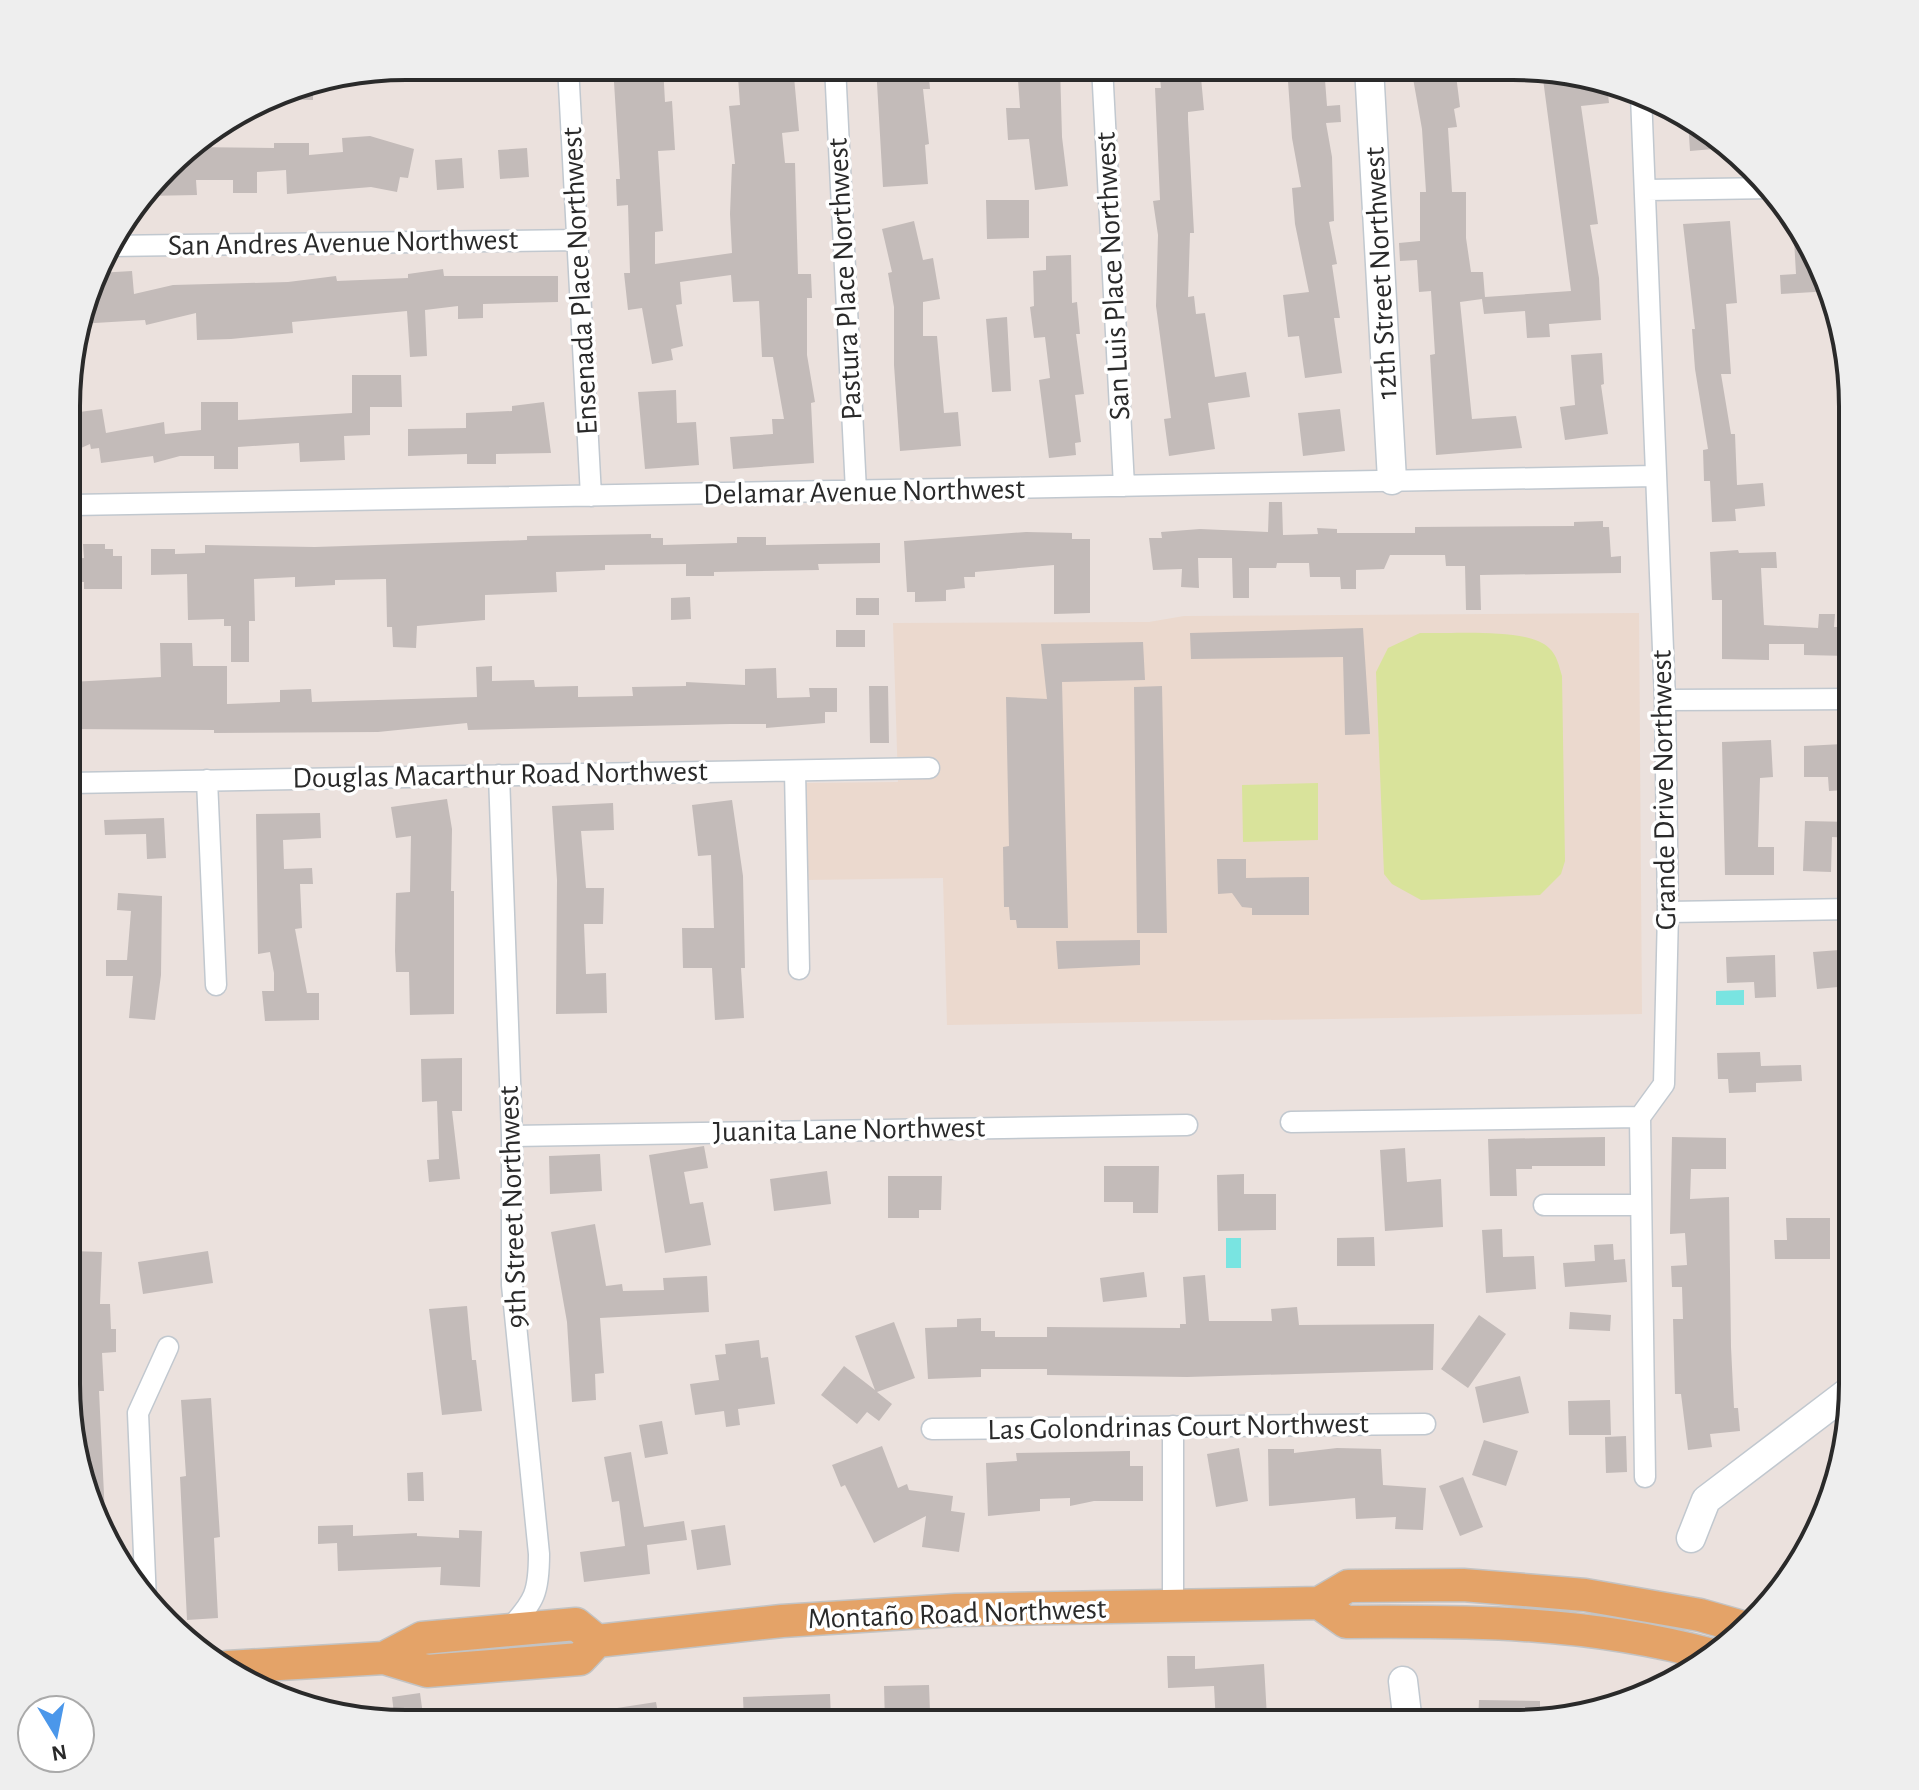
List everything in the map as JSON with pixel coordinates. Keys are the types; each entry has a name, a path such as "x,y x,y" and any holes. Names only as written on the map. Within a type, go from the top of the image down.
{"main road":[{"name":"Montaño Road Northwest","path":"243,1666 384,1658 427,1671 580,1659 597,1641 782,1621 956,1610 1319,1603 1348,1586 1463,1585 1585,1595 1700,1615 1733,1624"},
{"path":"1319,1603 1346,1622 1549,1624 1699,1652"},
{"name":"Montaño Road Northwest","path":"384,1658 422,1638 509,1629 576,1624 597,1641"}],"street":[{"name":"Ensenada Place Northwest","path":"569,80 591,496"},
{"name":"Pastura Place Northwest","path":"836,80 856,491"},
{"name":"San Luis Place Northwest","path":"1103,80 1124,486"},
{"name":"12th Street Northwest","path":"1370,80 1392,480"},
{"name":"Grande Drive Northwest","path":"1640,1117 1664,1084 1668,912 1665,700 1642,107"},
{"path":"1647,190 1756,188"},
{"name":"San Andres Avenue Northwest","path":"123,246 578,240"},
{"name":"Delamar Avenue Northwest","path":"80,505 1655,476"},
{"path":"1665,700 1839,699"},
{"name":"Douglas Macarthur Road Northwest","path":"80,783 929,768"},
{"path":"795,771 799,969"},
{"name":"9th Street Northwest","path":"499,775 512,1136 512,1285 539,1554 539,1586 525,1611 509,1629"},
{"path":"207,780 216,985"},
{"path":"1668,912 1839,909"},
{"path":"1291,1122 1640,1117 1645,1477"},
{"name":"Juanita Lane Northwest","path":"512,1136 1187,1125"},
{"path":"1544,1205 1641,1205"},
{"path":"145,1579 138,1413 168,1347"},
{"path":"1691,1538 1706,1500 1838,1399"},
{"name":"Las Golondrinas Court Northwest","path":"932,1429 1425,1424"},
{"path":"1173,1426 1173,1607"},
{"path":"1403,1681 1406,1710"}],"shaded area":[{"path":"1639,613 1642,1014 947,1025 943,878 806,880 806,783 898,782 893,623 1149,622 1184,616"}],"green space":[{"path":"1420,633 1488,633 1524,637 1539,641 1556,657 1562,676 1565,861 1561,874 1540,895 1421,900 1392,884 1384,874 1376,672 1388,648"},
{"path":"1318,783 1318,840 1243,842 1242,785"}],"water":[{"path":"1744,990 1744,1005 1716,1005 1716,991"},
{"path":"1226,1238 1241,1238 1241,1268 1226,1268"}],"building":[{"path":"614,80 664,80 665,102 672,101 675,150 658,151 663,231 655,232 655,264 732,253 730,214 732,164 735,164 729,106 740,105 738,80 794,80 799,131 782,133 785,163 795,163 798,274 811,274 812,298 807,298 807,355 815,402 811,403 814,463 733,469 730,437 773,434 772,419 784,419 773,357 762,357 759,301 733,302 731,275 680,282 682,304 676,305 683,346 671,349 673,360 652,364 642,308 628,310 624,273 630,273 628,205 617,206 616,179 620,179"},
{"path":"877,80 929,80 930,89 923,89 929,144 925,145 928,184 883,187"},
{"path":"1018,80 1060,80 1062,137 1068,186 1035,190 1029,139 1008,140 1006,108 1020,108"},
{"path":"1160,80 1201,80 1204,110 1188,112 1194,233 1190,233 1188,297 1194,296 1196,314 1205,313 1215,377 1246,372 1250,397 1208,403 1215,449 1169,456 1164,419 1171,418 1156,306 1158,235 1153,201 1160,200 1155,88 1161,88"},
{"path":"1288,80 1325,80 1327,106 1340,105 1341,122 1326,123 1332,157 1334,221 1329,222 1337,264 1332,265 1340,318 1334,318 1342,373 1305,378 1299,336 1288,337 1283,295 1309,292 1295,224 1292,188 1301,187 1292,138"},
{"path":"1413,80 1457,80 1460,107 1454,109 1457,127 1448,128 1452,192 1466,192 1466,238 1471,272 1483,272 1485,297 1571,291 1543,82 1608,94 1609,103 1581,106 1598,224 1590,225 1599,278 1601,320 1549,324 1550,337 1527,338 1525,311 1484,314 1482,299 1460,302 1472,419 1516,416 1522,448 1436,455 1430,355 1435,354 1431,291 1419,292 1417,260 1400,261 1399,243 1420,241 1420,192 1426,192 1422,129"},
{"path":"313,94 313,100 295,100"},
{"path":"1689,132 1713,149 1690,151"},
{"path":"370,136 414,149 408,178 400,177 397,192 371,187 287,194 286,170 257,172 257,193 233,193 233,180 196,180 197,195 157,196 175,175 208,147 274,148 274,143 309,143 309,155 343,152 342,138"},
{"path":"527,148 529,177 500,179 498,150"},
{"path":"462,158 464,188 437,190 435,160"},
{"path":"986,200 1029,200 1029,238 987,239"},
{"path":"914,221 923,260 933,258 940,299 923,302 923,336 937,336 944,413 958,412 961,446 900,451 894,365 894,307 888,273 892,272 882,229"},
{"path":"1730,221 1737,303 1726,304 1731,374 1721,374 1731,434 1735,434 1737,485 1763,483 1765,506 1735,509 1736,521 1712,522 1710,481 1704,481 1703,450 1708,449 1695,369 1692,329 1695,329 1683,224"},
{"path":"1794,242 1818,292 1781,294 1780,275 1796,274"},
{"path":"1071,255 1072,303 1077,302 1080,334 1076,334 1084,394 1075,395 1081,442 1075,443 1076,455 1049,458 1039,380 1050,378 1045,337 1034,338 1030,307 1034,306 1033,271 1046,270 1046,256"},
{"path":"443,269 444,276 558,276 558,302 483,304 483,318 458,319 458,306 425,310 427,356 410,357 407,311 292,322 293,333 231,339 197,340 196,313 146,325 145,320 91,323 109,272 132,271 134,294 173,285 288,282 336,276 337,281 408,278 408,274"},
{"path":"1007,317 1011,391 992,392 986,319"},
{"path":"1602,353 1604,384 1601,385 1608,434 1565,440 1560,407 1575,405 1571,355"},
{"path":"352,375 401,375 402,407 370,407 370,435 344,436 345,460 300,462 299,443 238,447 238,469 214,469 214,456 180,456 154,463 153,456 101,463 99,448 91,449 90,444 80,448 80,412 102,409 106,433 164,422 165,434 201,430 201,402 238,402 238,420 352,413"},
{"path":"676,390 677,423 696,422 699,465 645,469 638,392"},
{"path":"544,402 551,453 496,454 496,464 467,464 467,454 408,456 408,429 466,428 466,413 512,411 512,406"},
{"path":"1340,409 1345,451 1303,456 1298,413"},
{"path":"1269,502 1282,502 1283,535 1318,534 1317,528 1337,529 1337,533 1415,533 1415,527 1574,526 1574,522 1603,521 1603,527 1609,527 1611,557 1621,556 1621,573 1480,575 1481,610 1466,610 1465,566 1446,566 1445,555 1390,555 1384,569 1356,570 1356,589 1341,589 1340,577 1310,577 1309,563 1277,563 1276,568 1249,568 1249,598 1233,598 1232,558 1198,558 1199,588 1181,587 1182,569 1153,570 1149,538 1162,538 1161,532 1200,529 1268,532"},
{"path":"1026,532 1072,533 1072,539 1090,539 1090,613 1054,614 1054,565 975,572 975,577 964,577 965,588 946,590 946,601 915,602 915,592 907,592 904,541"},
{"path":"651,534 651,538 663,538 663,545 737,543 737,537 766,537 766,545 880,543 880,563 818,564 819,570 714,572 714,576 686,576 686,564 605,565 605,570 556,572 557,592 485,595 485,620 417,626 416,648 393,647 392,627 387,627 386,579 335,580 335,585 295,587 295,577 254,579 255,621 249,621 249,662 231,662 231,626 224,626 224,619 188,620 187,574 151,575 151,549 175,549 175,554 205,553 205,545 315,547 527,540 527,536"},
{"path":"83,544 105,544 105,549 113,549 113,556 122,556 122,589 84,589 84,582 80,582 80,558 84,558"},
{"path":"1710,552 1776,552 1777,568 1761,568 1764,625 1818,628 1819,614 1835,614 1834,627 1839,627 1839,656 1804,655 1804,644 1769,644 1769,660 1722,659 1722,600 1712,600"},
{"path":"690,597 691,619 671,620 671,598"},
{"path":"856,598 879,598 879,615 856,615"},
{"path":"1363,628 1370,734 1345,735 1343,657 1191,659 1190,633"},
{"path":"836,630 865,630 865,647 836,647"},
{"path":"1143,642 1145,680 1062,682 1068,928 1017,928 1016,920 1010,920 1009,907 1004,907 1003,847 1009,846 1006,697 1047,699 1041,644"},
{"path":"160,643 192,643 193,666 227,666 227,704 280,702 280,690 311,689 312,702 477,697 476,667 492,666 492,681 534,680 535,687 578,686 578,697 633,696 632,687 686,686 686,682 745,685 745,669 776,668 777,698 810,697 809,688 837,688 837,712 825,712 825,723 766,728 766,724 730,724 468,730 467,723 378,732 214,733 214,730 80,729 80,682 161,677"},
{"path":"869,686 888,686 889,743 870,743"},
{"path":"1162,686 1167,933 1137,933 1134,687"},
{"path":"1771,740 1773,777 1760,778 1758,847 1774,847 1774,875 1725,875 1722,742"},
{"path":"1839,744 1839,790 1829,791 1828,777 1804,777 1804,746"},
{"path":"447,799 452,829 454,1014 410,1015 409,972 396,972 395,951 396,893 410,892 411,836 396,838 391,807"},
{"path":"732,800 743,876 745,968 741,968 744,1018 715,1020 712,968 683,968 682,928 714,928 711,855 698,856 692,805"},
{"path":"613,803 614,830 581,831 586,888 604,888 603,924 584,924 586,974 606,973 607,1013 556,1014 557,880 552,806"},
{"path":"320,813 321,838 283,840 284,869 312,868 313,884 300,884 302,928 295,929 307,993 319,993 319,1020 265,1021 262,991 274,991 274,973 270,952 258,954 256,814"},
{"path":"164,818 166,858 147,859 146,834 105,835 104,820"},
{"path":"1805,821 1839,822 1839,837 1832,837 1831,872 1803,871"},
{"path":"1217,859 1246,859 1246,878 1309,877 1309,915 1252,915 1252,908 1242,907 1232,893 1218,894"},
{"path":"118,893 162,896 161,975 155,1020 129,1018 133,976 106,976 106,960 127,960 131,911 117,910"},
{"path":"1140,940 1140,965 1058,969 1056,941"},
{"path":"1839,950 1838,987 1817,989 1813,952"},
{"path":"1775,955 1776,997 1755,998 1754,982 1727,983 1726,957"},
{"path":"1760,1052 1761,1066 1801,1065 1802,1081 1756,1083 1756,1092 1729,1093 1728,1079 1718,1079 1717,1053"},
{"path":"462,1058 462,1111 452,1111 460,1179 429,1182 427,1160 439,1159 437,1101 422,1102 421,1059"},
{"path":"1605,1137 1605,1166 1532,1166 1532,1169 1516,1169 1517,1196 1490,1196 1488,1139"},
{"path":"1672,1137 1726,1138 1726,1169 1691,1169 1690,1199 1729,1197 1731,1347 1734,1408 1738,1408 1740,1431 1710,1434 1712,1447 1688,1450 1681,1394 1675,1394 1673,1319 1683,1319 1682,1287 1672,1287 1671,1266 1687,1265 1685,1233 1670,1234"},
{"path":"704,1146 708,1168 684,1172 690,1204 703,1202 711,1245 665,1253 649,1155"},
{"path":"1405,1148 1407,1182 1441,1179 1443,1227 1385,1231 1380,1150"},
{"path":"600,1154 602,1191 550,1194 549,1156"},
{"path":"1104,1166 1159,1166 1158,1213 1133,1213 1133,1202 1104,1202"},
{"path":"827,1171 831,1204 774,1211 770,1179"},
{"path":"1244,1174 1244,1194 1276,1194 1276,1230 1218,1231 1217,1175"},
{"path":"888,1176 942,1176 941,1210 919,1210 919,1218 888,1218"},
{"path":"1786,1218 1830,1218 1830,1259 1775,1259 1774,1240 1787,1240"},
{"path":"595,1224 606,1286 622,1284 623,1291 664,1290 663,1278 707,1276 709,1312 600,1318 604,1373 595,1374 596,1400 572,1402 567,1322 551,1232"},
{"path":"1502,1229 1503,1257 1534,1256 1536,1289 1486,1293 1482,1230"},
{"path":"1374,1237 1375,1266 1337,1266 1337,1238"},
{"path":"1613,1244 1614,1260 1625,1259 1627,1282 1565,1287 1563,1263 1595,1261 1594,1245"},
{"path":"80,1251 102,1252 100,1304 110,1304 111,1329 116,1329 116,1352 102,1353 104,1391 99,1391 105,1508 91,1468 83,1427"},
{"path":"208,1251 213,1283 143,1294 138,1262"},
{"path":"1144,1272 1147,1297 1103,1302 1100,1278"},
{"path":"1205,1275 1209,1321 1272,1321 1271,1309 1297,1307 1299,1325 1434,1324 1433,1370 1187,1377 1047,1375 1047,1369 981,1369 981,1377 928,1379 925,1328 957,1327 957,1319 981,1318 981,1331 995,1331 995,1337 1047,1337 1047,1327 1180,1328 1180,1324 1186,1324 1183,1277"},
{"path":"467,1306 472,1360 476,1360 482,1411 442,1415 429,1309"},
{"path":"1570,1312 1611,1315 1610,1331 1569,1329"},
{"path":"1479,1315 1506,1334 1468,1388 1441,1369"},
{"path":"894,1322 915,1378 877,1392 892,1404 879,1421 867,1412 857,1424 821,1395 844,1366 875,1390 855,1336"},
{"path":"759,1340 761,1358 768,1357 775,1404 738,1409 740,1425 726,1427 724,1411 695,1415 690,1384 719,1380 715,1355 726,1354 725,1344"},
{"path":"1520,1376 1529,1413 1483,1423 1475,1387"},
{"path":"211,1398 220,1537 214,1538 218,1618 187,1620 180,1477 186,1476 181,1400"},
{"path":"1610,1400 1611,1435 1569,1435 1568,1401"},
{"path":"662,1421 668,1454 645,1458 639,1425"},
{"path":"1626,1436 1627,1472 1606,1473 1605,1437"},
{"path":"1484,1440 1518,1451 1506,1486 1472,1475"},
{"path":"882,1446 898,1488 907,1484 909,1490 953,1496 951,1511 965,1513 959,1552 922,1547 926,1516 874,1543 845,1485 841,1487 832,1465"},
{"path":"1239,1448 1248,1501 1216,1507 1207,1454"},
{"path":"1337,1448 1381,1449 1383,1485 1426,1488 1423,1530 1395,1529 1396,1517 1356,1519 1355,1498 1269,1506 1268,1449 1294,1449 1294,1453"},
{"path":"1130,1451 1130,1466 1143,1466 1143,1501 1094,1501 1070,1506 1070,1498 1040,1499 1040,1511 988,1516 986,1463 1017,1461 1016,1453"},
{"path":"631,1452 644,1527 684,1521 687,1540 647,1545 650,1574 584,1582 580,1552 625,1546 619,1501 612,1502 604,1457"},
{"path":"423,1472 424,1501 408,1501 407,1473"},
{"path":"1463,1477 1483,1527 1460,1536 1439,1486"},
{"path":"353,1525 353,1536 417,1533 417,1536 459,1538 459,1530 482,1531 480,1587 440,1585 441,1567 338,1571 337,1543 318,1544 318,1526"},
{"path":"725,1525 731,1565 697,1570 691,1530"},
{"path":"1167,1656 1195,1656 1195,1669 1264,1664 1267,1710 1215,1710 1214,1686 1168,1688"},
{"path":"929,1685 930,1710 885,1710 884,1686"},
{"path":"420,1693 422,1710 393,1709 392,1697"},
{"path":"830,1694 831,1710 744,1710 743,1697"},
{"path":"1479,1700 1540,1701 1540,1708 1479,1710"},
{"path":"656,1702 657,1710 617,1710"}]}
